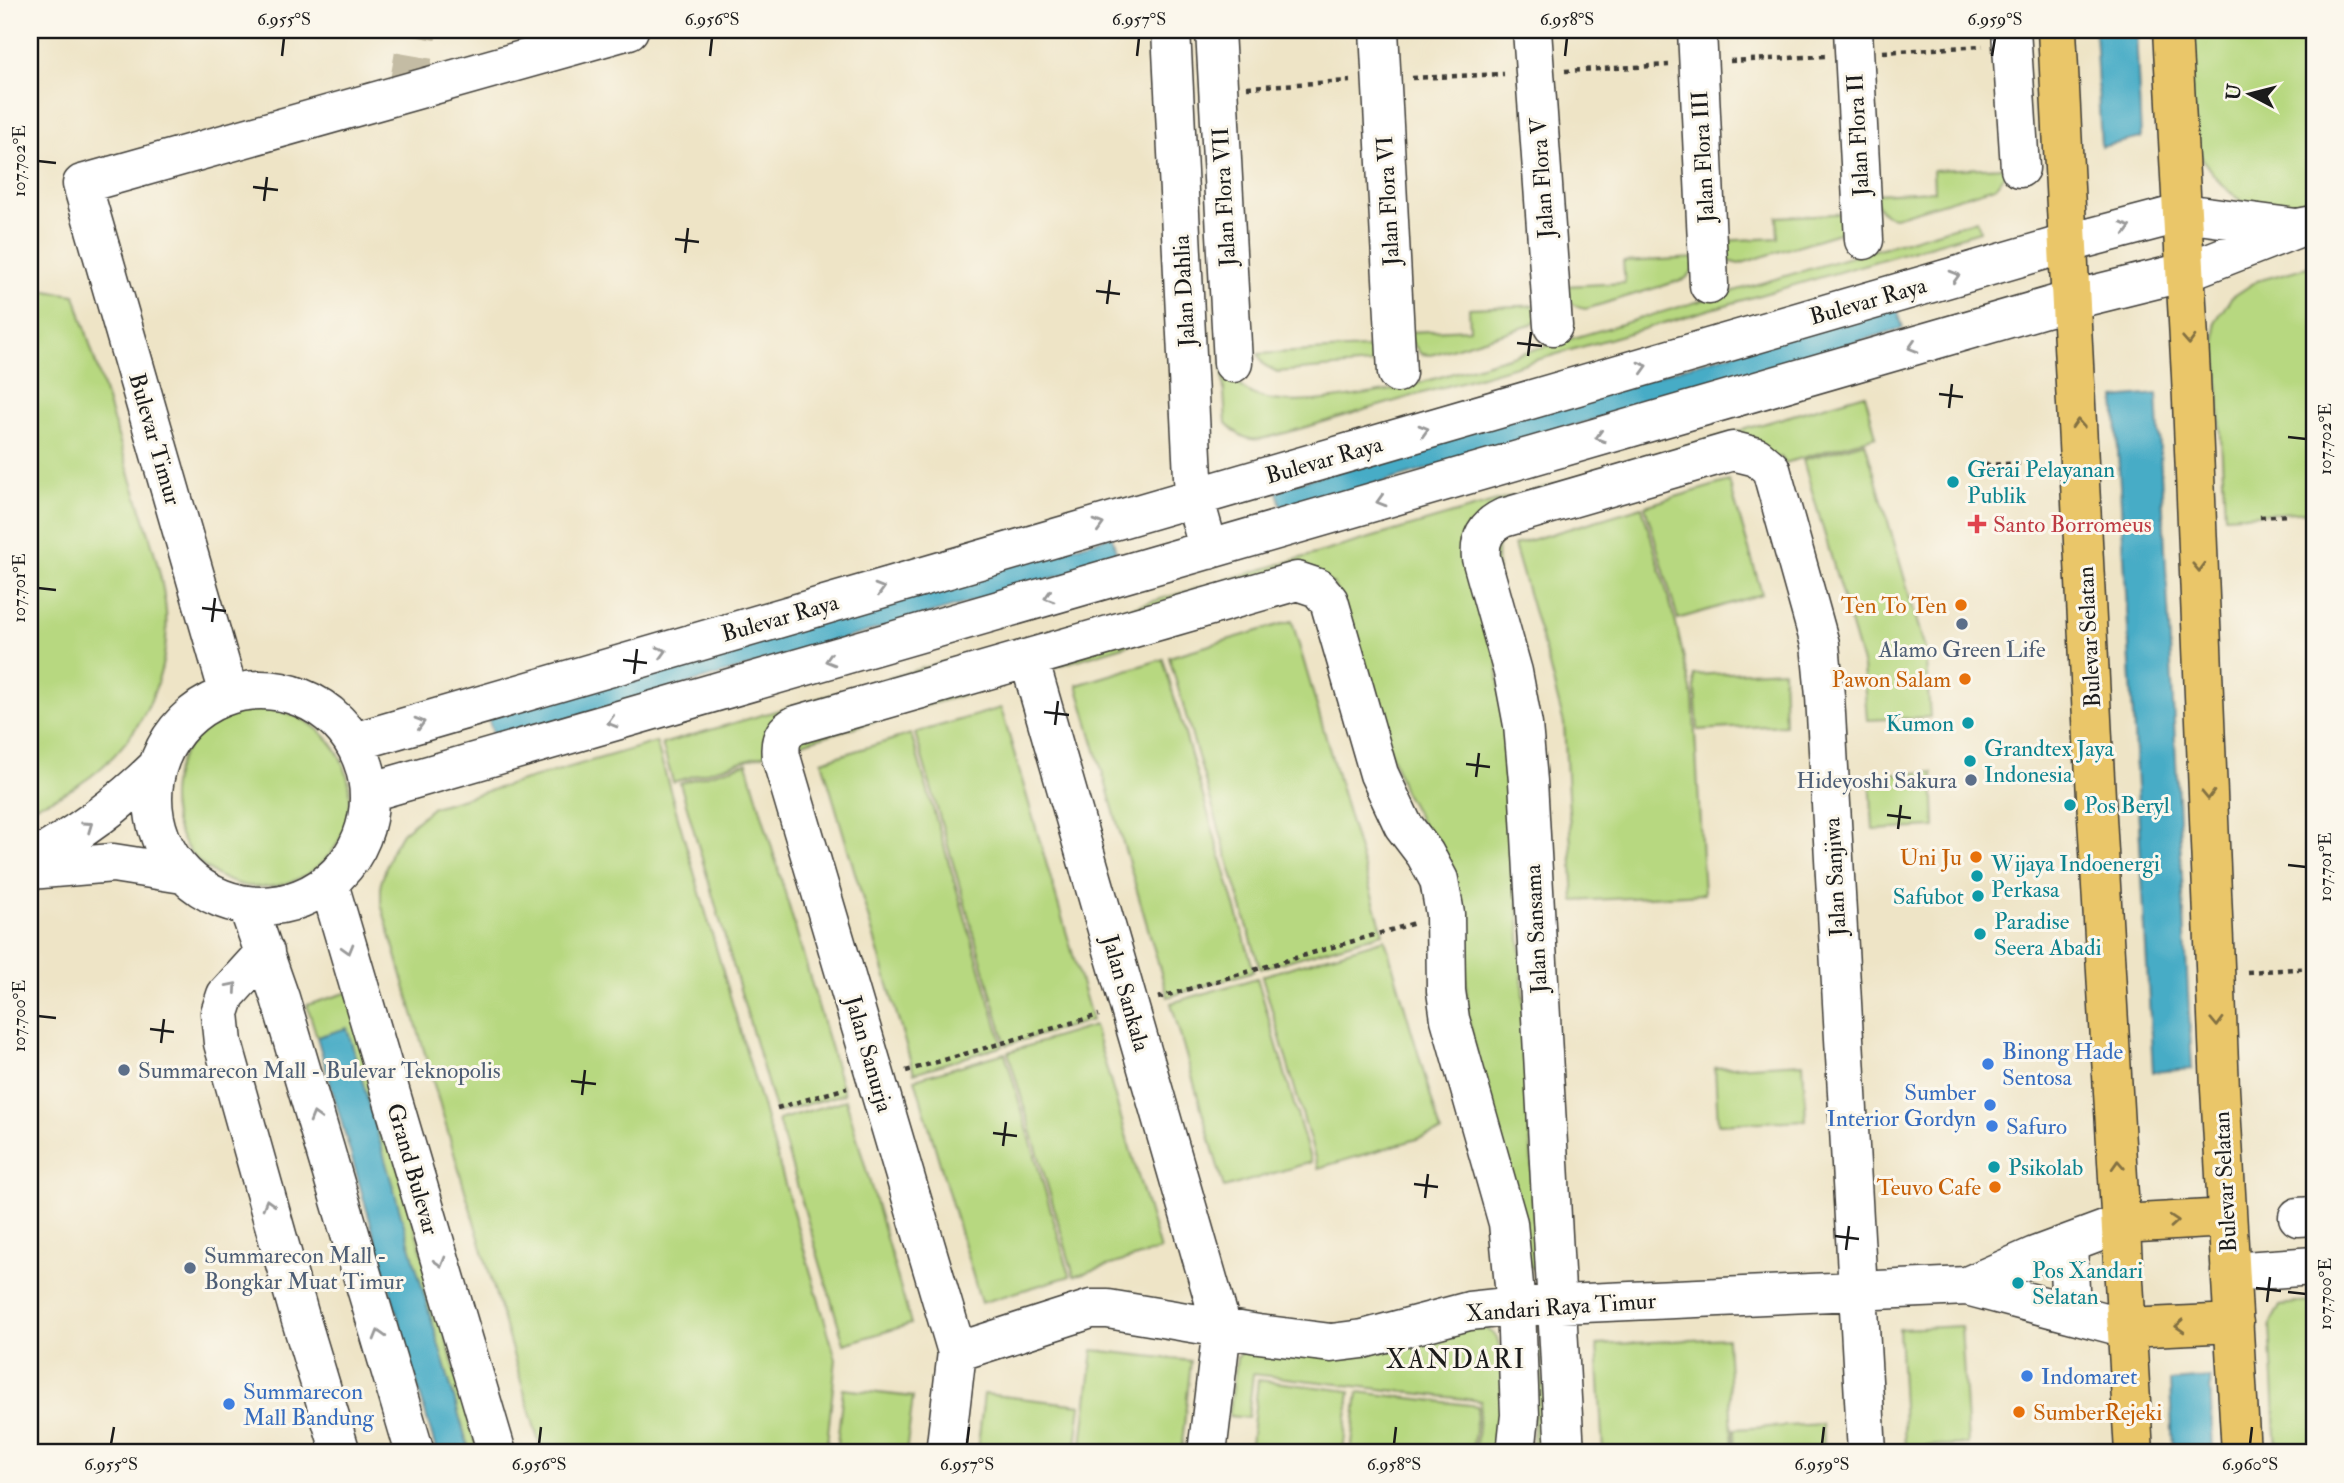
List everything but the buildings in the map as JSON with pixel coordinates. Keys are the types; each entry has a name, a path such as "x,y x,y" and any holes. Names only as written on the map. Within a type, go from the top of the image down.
{"main road":[{"name":"Bulevar Selatan","path":"2057,30 2134,1453"},
{"name":"Bulevar Selatan","path":"2172,30 2183,213 2227,1218 2241,1453"},
{"path":"2121,1224 2227,1218"},
{"path":"2127,1328 2234,1323"}],"street":[{"name":"Bulevar Timur","path":"229,694 82,184 629,30"},
{"name":"Jalan Dahlia","path":"1171,30 1194,497 1209,550"},
{"name":"Jalan Flora VII","path":"1215,30 1233,363"},
{"name":"Jalan Flora VI","path":"1379,30 1397,373"},
{"name":"Jalan Flora V","path":"1532,30 1553,326"},
{"path":"2011,37 2020,168"},
{"name":"Jalan Flora II","path":"1854,42 1864,240"},
{"name":"Jalan Flora III","path":"1697,46 1709,285"},
{"name":"Bulevar Raya","path":"354,742 2069,243 2183,213 2306,227"},
{"name":"Bulevar Raya","path":"370,792 2072,300 2185,272 2306,227"},
{"name":"Jalan Sanjiwa","path":"1480,558 1481,540 1485,532 1503,518 1733,452 1757,457 1771,469 1820,644 1867,1453"},
{"name":"Jalan Sansama","path":"1480,558 1513,672 1523,725 1565,1453"},
{"path":"1029,659 1289,582 1311,584 1329,601 1379,774 1403,825 1425,854 1439,880 1445,914 1446,991 1450,1019 1508,1223 1516,1306 1520,1415 1516,1453"},
{"name":"Jalan Sanurja","path":"957,1352 781,757 781,740 785,733 796,725 1029,659"},
{"name":"Jalan Sankala","path":"1029,659 1222,1328"},
{"path":"265,689 300,696 331,714 354,742 365,766 370,792 366,826 352,858 329,884 304,899 277,906 248,907 213,896 183,874 166,851 156,824 153,796 157,767 173,735 197,710 229,694 265,689"},
{"path":"30,861 66,841 108,812 157,767"},
{"path":"30,870 113,863 183,874"},
{"name":"Grand Bulevar","path":"329,884 497,1453"},
{"path":"248,907 265,952 415,1453"},
{"path":"265,952 226,995 220,1013 222,1033 300,1317 341,1453"},
{"path":"1967,1286 2121,1224"},
{"path":"2068,1244 2071,1313"},
{"path":"2230,1272 2314,1266"},
{"path":"1967,1286 2127,1328"},
{"name":"Xandari Raya Timur","path":"957,1352 1091,1309 1108,1309 1331,1343 1363,1339 1469,1311 1516,1306 1967,1286"},
{"path":"1207,1453 1222,1328"},
{"path":"945,1453 957,1352"}],"path":[{"path":"1218,88 1534,72 1697,46 2011,37"},
{"path":"1984,465 2023,463"},
{"path":"2260,517 2289,515"},
{"path":"2242,973 2314,968"}],"green space":[{"path":"2184,30 2314,30 2314,210 2254,206 2233,195 2216,178 2197,149"},
{"path":"2006,167 2005,174 1995,187 1895,217 1880,210 1873,194 1934,191 1933,170"},
{"path":"1850,213 1846,226 1839,233 1739,264 1724,257 1717,241 1778,238 1777,217"},
{"path":"1977,220 1980,231 1289,432 1262,439 1248,439 1226,423 1221,344 1230,370 1238,383 1251,394 1269,399 1314,401 1399,389"},
{"path":"1696,258 1693,271 1685,279 1586,309 1571,302 1564,286 1625,283 1623,262"},
{"path":"2314,265 2314,511 2225,516 2215,322 2231,298 2257,281"},
{"path":"30,289 75,295 154,551 165,602 166,636 161,669 151,700 135,729 115,755 90,777 62,794 30,807"},
{"path":"1542,305 1538,318 1531,325 1431,355 1421,354 1411,341 1409,332 1470,329 1469,308"},
{"path":"1382,347 1370,364 1277,372 1264,365 1258,354"},
{"path":"1865,394 1876,436 1785,463 1781,457 1497,508 1498,676 1512,782 1537,1267 1534,1268 1530,1267 1468,1018 1462,914 1404,791 1333,583 673,782 662,744"},
{"path":"1865,442 1925,649 1930,717 1867,720 1863,667 1803,460"},
{"path":"1729,481 1762,594 1678,619 1645,506"},
{"path":"1642,507 1675,620 1693,698 1704,894 1574,901 1564,724 1514,545"},
{"path":"1292,621 1383,933 1260,969 1169,657"},
{"path":"1163,659 1254,971 1168,997 1077,685"},
{"path":"1783,670 1785,725 1698,730 1694,675"},
{"path":"1001,708 1092,1020 1006,1045 915,733"},
{"path":"261,709 295,716 324,735 343,764 350,798 343,832 324,861 295,880 261,887 227,880 198,861 179,832 172,798 179,764 198,735 227,716"},
{"path":"911,734 1003,1046 914,1073 822,761"},
{"path":"656,742 836,1359 826,1453 542,1453 381,904 381,883 391,852 402,833 433,807"},
{"path":"747,763 844,1094 776,1113 680,783"},
{"path":"1933,772 1935,827 1873,830 1870,776"},
{"path":"1385,939 1441,1132 1318,1168 1262,976"},
{"path":"1257,978 1311,1162 1224,1188 1171,1003"},
{"path":"349,992 478,1453 470,1453 347,1029 317,1037 307,1005"},
{"path":"1094,1026 1160,1250 1074,1276 1008,1052"},
{"path":"1005,1053 1070,1276 981,1303 915,1079"},
{"path":"1803,1063 1806,1120 1718,1124 1715,1068"},
{"path":"846,1100 911,1324 844,1344 778,1120"},
{"path":"2314,1301 2314,1453 2277,1453 2270,1325 2280,1305"},
{"path":"1478,1326 1492,1333 1499,1346 1502,1393 1499,1453 1475,1453 1481,1401 1253,1374 1248,1418 1229,1416 1237,1357 1244,1350"},
{"path":"1961,1326 1968,1444 1905,1447 1899,1329"},
{"path":"1727,1338 1733,1453 1603,1453 1597,1345"},
{"path":"1535,1348 1541,1348 1548,1453 1533,1453"},
{"path":"1093,1350 1191,1361 1181,1453 1081,1453"},
{"path":"1258,1380 1350,1391 1343,1453 1250,1453"},
{"path":"843,1389 913,1397 906,1453 836,1453"},
{"path":"1358,1392 1478,1406 1472,1453 1351,1453"},
{"path":"984,1394 1081,1405 1075,1453 977,1453"},
{"path":"1822,1424 1823,1453 1735,1453 1734,1429"}],"water":[{"path":"2095,30 2136,30 2141,138 2101,147"},
{"path":"1896,304 1903,328 1283,512 1276,489"},
{"path":"2157,394 2192,1069 2153,1072 2115,398"},
{"path":"1112,536 1118,559 495,740 488,718"},
{"path":"347,1028 470,1453 437,1453 317,1037"},
{"path":"2210,1378 2213,1453 2173,1453 2170,1381"}],"tunnel":[{"path":"407,93 418,30"}],"place":[{"name":"Gerai Pelayanan Publik","path":"1953,482"},
{"name":"Santo Borromeus","path":"1977,524"},
{"name":"Ten To Ten","path":"1961,605"},
{"name":"Alamo Green Life","path":"1962,624"},
{"name":"Pawon Salam","path":"1965,679"},
{"name":"Kumon","path":"1968,723"},
{"name":"Grandtex Jaya Indonesia","path":"1970,761"},
{"name":"Hideyoshi Sakura","path":"1971,780"},
{"name":"Pos Beryl","path":"2070,805"},
{"name":"Uni Ju","path":"1976,857"},
{"name":"Wijaya Indoenergi Perkasa","path":"1977,876"},
{"name":"Safubot","path":"1978,896"},
{"name":"Paradise Seera Abadi","path":"1980,934"},
{"name":"Binong Hade Sentosa","path":"1988,1064"},
{"name":"Summarecon Mall - Bulevar Teknopolis","path":"124,1070"},
{"name":"Sumber Interior Gordyn","path":"1990,1105"},
{"name":"Safuro","path":"1992,1126"},
{"name":"Psikolab","path":"1994,1167"},
{"name":"Teuvo Cafe","path":"1995,1187"},
{"name":"Summarecon Mall - Bongkar Muat Timur","path":"190,1268"},
{"name":"Pos Xandari Selatan","path":"2018,1283"},
{"name":"Indomaret","path":"2027,1376"},
{"name":"Summarecon Mall Bandung","path":"229,1404"},
{"name":"SumberRejeki","path":"2019,1412"}],"district":[{"name":"XANDARI","path":"1456,1360"}]}
